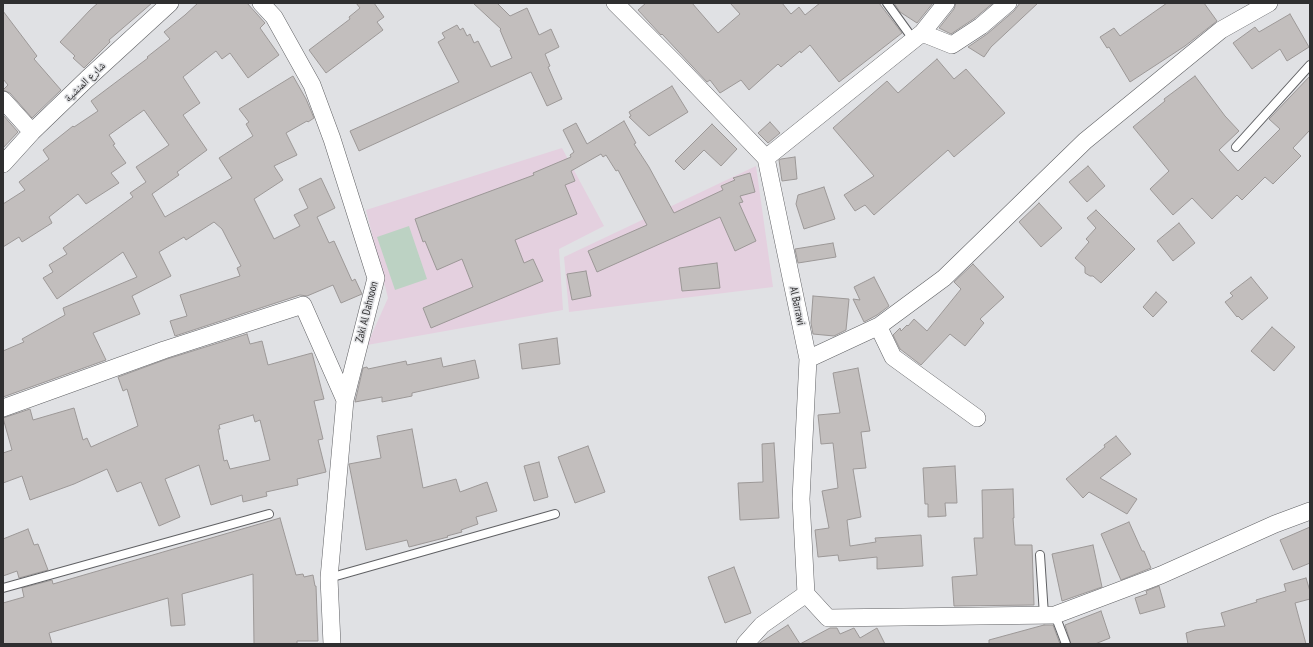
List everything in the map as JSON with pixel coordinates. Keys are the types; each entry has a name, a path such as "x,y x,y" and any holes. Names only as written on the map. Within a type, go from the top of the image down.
{"street":[{"name":"شارع المنشية","path":"3,164 32,132 170,3"},
{"name":"Zaki Al Dahnoon","path":"261,3 274,17 312,85 332,139 376,278 346,400 329,578 332,644"},
{"path":"616,3 766,158 917,36 946,3"},
{"path":"917,36 952,46 981,26 1008,3"},
{"path":"808,359 879,326 944,278 1085,141 1221,30 1270,3"},
{"path":"3,100 32,132"},
{"name":"Al Barrawi","path":"766,158 808,359 801,499 806,594"},
{"path":"3,408 164,350 303,305 346,400"},
{"path":"879,326 893,357 978,418"},
{"path":"745,644 762,625 806,594 828,618 1049,615 1161,575 1275,524 1310,511"}],"lane":[{"path":"887,3 917,36"},
{"path":"1236,147 1310,65"},
{"path":"3,588 269,514"},
{"path":"329,578 556,514"},
{"path":"1040,555 1049,615 1066,644"}],"shaded area":[{"path":"562,148 604,226 559,249 563,310 367,345 388,298 366,210"},
{"path":"756,166 773,287 569,312 564,257"}],"green space":[{"path":"409,226 427,279 395,290 377,237"}],"building":[{"path":"98,3 152,3 109,40 110,42 84,68 73,58 75,56 60,42"},
{"path":"198,3 247,3 265,23 260,28 279,55 248,78 230,53 222,59 216,51 183,77 200,103 183,115 207,150 177,172 179,175 152,194 165,217 232,178 219,158 253,136 246,124 249,122 239,109 293,76 306,99 314,118 286,133 297,155 274,166 283,180 254,199 274,239 300,226 294,215 308,208 299,189 321,178 335,208 317,217 329,243 334,241 352,281 355,279 362,294 341,303 333,285 307,296 300,295 175,336 170,321 187,316 180,295 240,276 237,268 241,266 222,229 214,222 186,240 184,237 159,252 171,276 132,296 140,314 93,333 106,360 3,397 3,351 24,342 22,339 65,315 63,308 137,277 123,252 57,299 43,278 53,272 49,265 67,254 63,248 133,197 130,193 146,182 136,167 169,145 144,110 109,135 115,144 113,145 126,163 111,173 119,183 86,204 78,194 49,217 52,223 22,242 19,237 3,247 3,204 25,190 19,182 49,159 43,150 73,126 74,127 98,111 91,101 148,58 147,57 170,39 164,32"},
{"path":"356,3 374,3 384,17 377,22 383,30 326,73 309,50 350,19 349,17 360,8"},
{"path":"473,3 497,3 510,16 527,8 539,35 551,29 559,47 545,54 550,66 548,67 562,99 547,106 531,72 359,151 350,131 459,82 438,42 445,38 442,33 457,25 460,30 463,28 467,36 470,34 474,43 478,41 491,67 512,58 500,30 501,29"},
{"path":"646,3 692,3 718,33 740,14 730,3 782,3 791,14 799,7 805,15 820,3 879,3 902,33 839,82 810,45 801,53 800,51 781,67 778,64 749,90 741,80 720,93 710,80 707,82 638,10"},
{"path":"894,3 933,3 917,23 900,12"},
{"path":"956,3 993,3 975,18 951,34 939,28 954,9"},
{"path":"1020,3 1038,3 991,47 984,57 968,47 987,34 1014,11"},
{"path":"1167,3 1204,3 1217,21 1185,46 1130,82 1109,47 1107,48 1100,37 1114,28 1120,36"},
{"path":"3,11 37,56 34,59 61,90 32,118 10,93 3,90 8,85 3,79"},
{"path":"1290,14 1309,47 1287,61 1280,49 1252,69 1233,43 1255,27 1259,32"},
{"path":"937,59 954,79 966,69 1005,113 954,157 948,150 874,215 865,205 855,211 844,195 874,176 833,128 887,81 898,93"},
{"path":"1195,76 1225,116 1239,131 1219,150 1238,171 1280,129 1269,119 1310,76 1310,130 1293,148 1301,156 1273,184 1265,177 1242,200 1237,195 1212,219 1192,198 1173,215 1150,189 1169,171 1133,127 1165,101 1164,99"},
{"path":"672,86 688,112 649,136 629,117 631,116 629,112"},
{"path":"3,115 18,132 3,148"},
{"path":"624,121 636,143 634,144 649,167 674,213 723,190 721,186 735,180 733,178 750,173 755,192 740,196 743,202 739,203 756,241 735,251 720,217 597,272 588,251 647,225 618,170 616,171 606,155 603,157 601,154 571,171 575,181 565,185 577,214 515,240 524,263 533,259 543,281 431,328 423,308 473,287 462,259 437,270 425,241 423,242 415,219 534,175 533,173 571,157 570,155 574,152 563,130 576,123 587,144"},
{"path":"770,122 780,133 768,143 758,133"},
{"path":"712,124 737,149 721,166 704,150 684,170 675,161"},
{"path":"795,157 797,179 782,181 779,160"},
{"path":"1088,166 1105,186 1087,202 1069,182"},
{"path":"824,187 835,219 804,229 796,204 798,195"},
{"path":"1039,203 1062,228 1041,247 1019,222"},
{"path":"1096,210 1135,249 1101,283 1093,276 1085,273 1085,267 1075,258 1089,242 1086,239 1096,228 1087,218"},
{"path":"1179,223 1195,243 1173,261 1157,241"},
{"path":"833,243 836,257 798,263 795,249"},
{"path":"717,263 720,288 682,291 679,268"},
{"path":"973,264 1004,297 980,319 984,323 965,346 950,334 921,365 900,349 893,335 900,328 901,331 907,325 908,326 914,319 927,331 961,289 954,282"},
{"path":"586,271 591,296 572,300 567,274"},
{"path":"874,277 889,306 864,322 853,299 860,300 854,287"},
{"path":"1251,277 1268,298 1242,320 1238,316 1237,317 1225,302 1233,296 1230,293"},
{"path":"1156,292 1167,302 1153,317 1143,307"},
{"path":"813,296 849,299 846,330 834,336 813,334 811,323"},
{"path":"1272,327 1295,347 1274,371 1251,351"},
{"path":"247,334 250,344 262,341 268,365 312,353 324,399 314,401 323,439 318,440 326,472 297,479 298,485 266,492 267,496 243,502 242,495 211,505 199,465 165,479 180,517 159,526 141,482 117,492 107,469 74,484 30,500 22,476 3,483 3,453 12,450 3,418 30,409 33,420 74,408 83,440 87,438 91,447 138,426 127,389 123,391 118,377 167,359","holes":["253,415 255,422 260,420 270,460 230,469 227,460 224,461 218,429 220,429 219,425"]},
{"path":"557,338 560,364 522,369 519,344"},
{"path":"441,358 443,367 475,360 479,378 412,393 412,396 382,402 382,397 355,402 363,368 367,367 368,369 406,361 407,365"},
{"path":"858,368 870,431 861,432 866,468 853,469 861,517 847,520 850,546 876,542 875,538 921,535 923,566 877,569 877,557 839,561 838,555 818,557 815,530 829,528 822,491 838,488 833,443 821,444 818,415 840,413 833,373"},
{"path":"412,429 423,488 456,479 460,492 487,482 497,511 476,517 478,524 461,530 462,532 447,536 448,537 409,547 407,540 366,550 349,464 381,458 377,436"},
{"path":"1116,436 1131,454 1100,478 1137,499 1127,514 1089,492 1083,498 1066,479"},
{"path":"774,443 779,518 740,520 738,483 763,482 762,444"},
{"path":"588,446 605,492 575,503 558,457"},
{"path":"539,462 548,497 534,501 524,466"},
{"path":"955,466 957,503 945,503 946,516 928,517 928,504 925,504 923,468"},
{"path":"1013,489 1015,545 1032,545 1034,605 954,606 952,577 977,575 974,538 983,538 982,490"},
{"path":"280,518 296,575 303,574 304,577 313,575 316,586 318,641 297,641 297,644 254,644 253,574 182,594 185,625 171,626 168,598 49,633 52,644 3,644 3,603 24,597 22,588 52,580 53,584"},
{"path":"1129,522 1151,568 1121,580 1101,534"},
{"path":"1310,527 1310,563 1293,570 1280,540"},
{"path":"28,529 34,545 38,544 48,570 19,578 17,571 3,576 3,539"},
{"path":"1093,545 1102,587 1062,601 1052,554"},
{"path":"734,567 751,613 725,623 708,577"},
{"path":"1306,578 1310,591 1310,599 1295,603 1306,644 1188,644 1186,633 1195,630 1225,626 1221,613 1286,591 1284,584"},
{"path":"1159,586 1165,607 1140,614 1135,598 1147,594 1146,591"},
{"path":"1101,611 1110,638 1095,644 1071,644 1065,625"},
{"path":"788,625 800,644 758,644"},
{"path":"1044,625 1053,625 1060,644 989,644 989,640"},
{"path":"830,628 837,628 840,634 854,628 860,638 877,628 885,644 800,644"}]}
